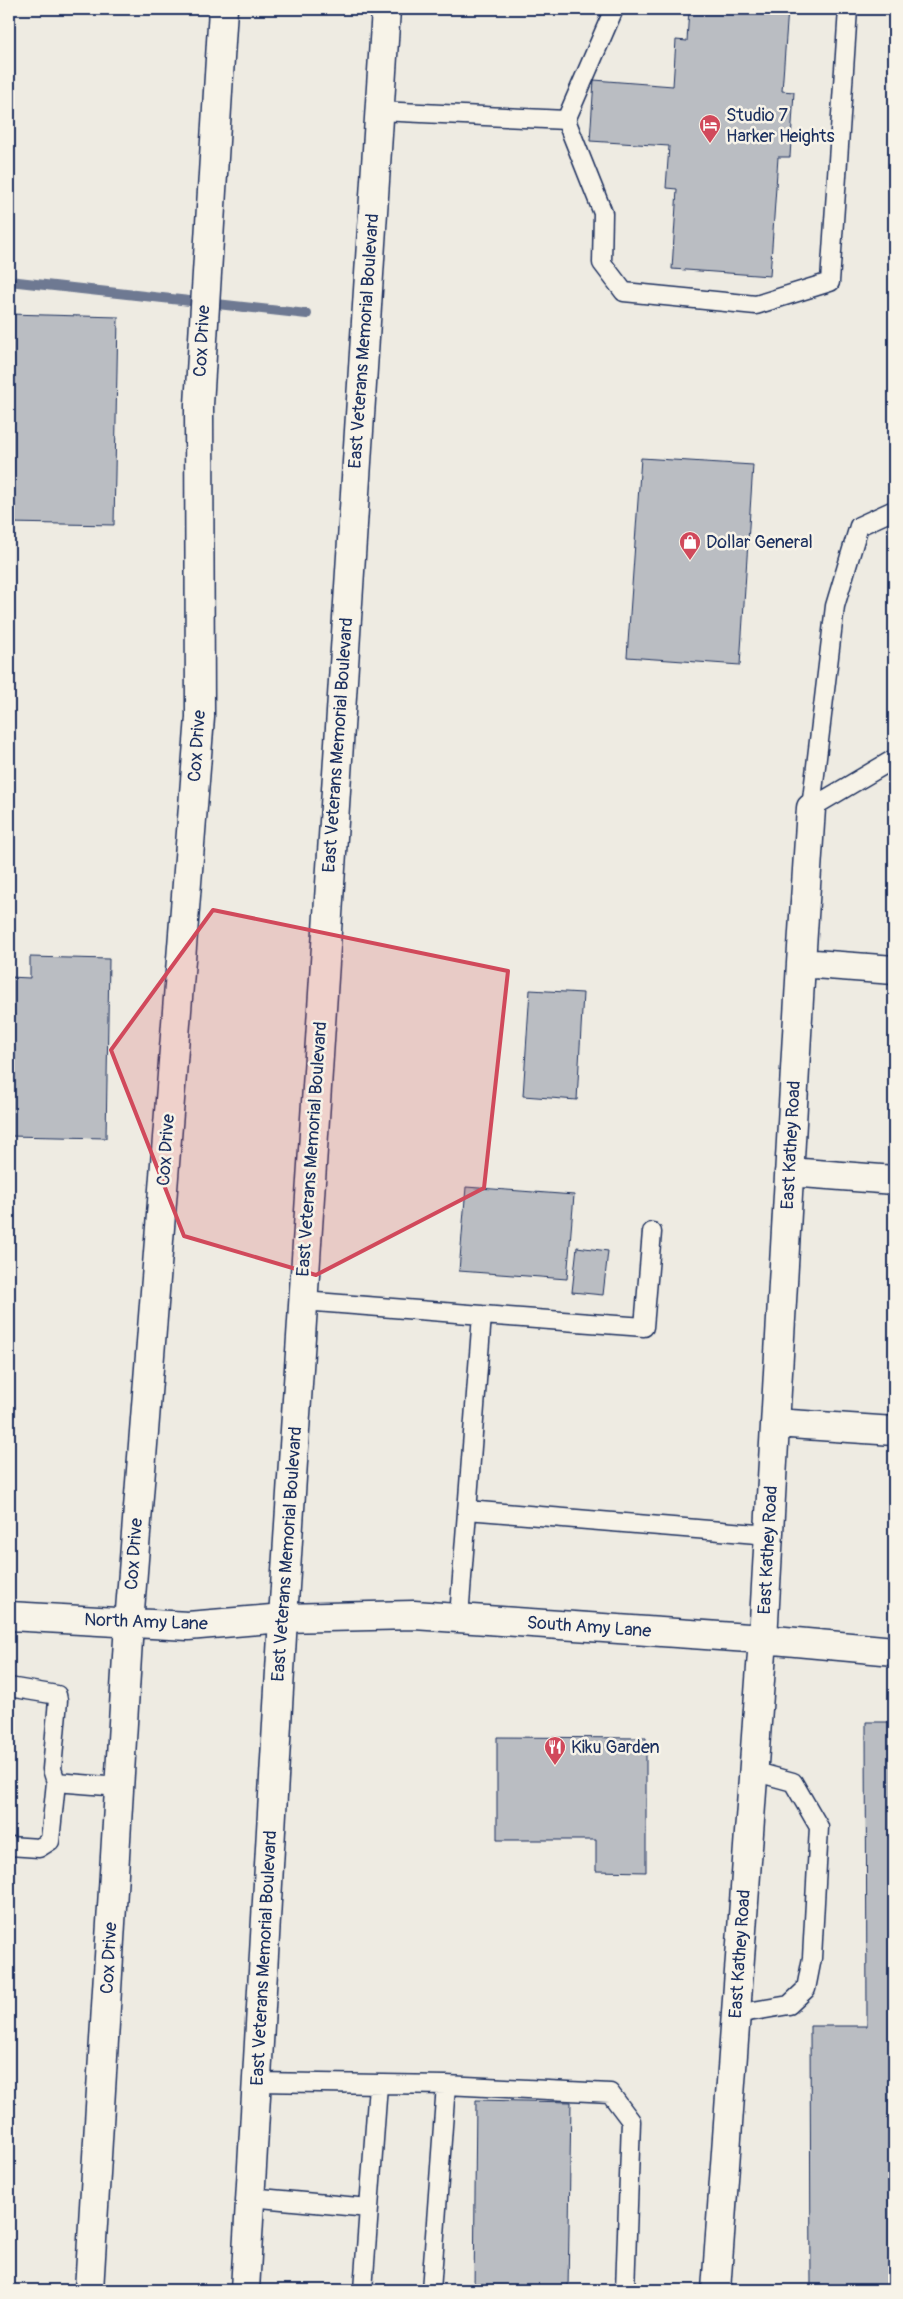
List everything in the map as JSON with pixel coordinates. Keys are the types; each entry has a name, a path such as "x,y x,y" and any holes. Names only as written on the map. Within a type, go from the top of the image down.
{"street":[{"name":"Cox Drive","path":"89,2290 129,1623 200,717 199,405 223,9"},
{"name":"East Veterans Memorial Boulevard","path":"245,2290 283,1618 386,9"},
{"name":"East Kathey Road","path":"716,2290 763,1639 811,808"},
{"path":"801,963 894,970"},
{"path":"789,1172 894,1180"},
{"path":"775,1423 894,1431"},
{"name":"South Amy Lane","path":"283,1618 414,1614 763,1639 894,1651"},
{"name":"North Amy Lane","path":"9,1616 188,1626 283,1618"}],"lane":[{"path":"614,9 566,120 603,213 602,264 624,292 756,305 830,282 848,9"},
{"path":"379,112 566,120"},
{"path":"811,808 835,606 859,526 894,510"},
{"path":"811,808 894,759"},
{"path":"303,1301 644,1327 652,1232"},
{"path":"459,1617 482,1315"},
{"path":"467,1510 769,1535"},
{"path":"9,1687 57,1695 58,1700 52,1769 56,1782 50,1841 39,1848 9,1846"},
{"path":"736,2014 790,2005 806,1990 812,1958 819,1827 793,1782 753,1771"},
{"path":"56,1782 119,1787"},
{"path":"256,2082 446,2085 610,2093 631,2122 625,2290"},
{"path":"363,2290 378,2085"},
{"path":"432,2290 446,2085"},
{"path":"250,2197 369,2208"}],"highlighted area":[{"path":"213,910 508,971 484,1188 316,1275 184,1236 111,1050"}],"building":[{"name":"Studio 7 Harker Heights","path":"689,9 788,9 782,91 794,92 790,157 778,157 770,276 672,269 677,189 666,188 669,146 590,141 594,80 673,86 676,40 687,41"},
{"path":"9,314 118,317 114,525 9,523"},
{"name":"Dollar General","path":"641,458 753,465 740,665 627,657"},
{"path":"30,957 109,959 106,1138 9,1136 9,977 30,978"},
{"path":"530,990 583,993 577,1100 523,1096"},
{"path":"466,1187 574,1195 567,1279 459,1271"},
{"path":"577,1247 608,1251 603,1295 572,1292"},
{"path":"866,1722 894,1722 894,2290 811,2290 810,2026 867,2026"},
{"path":"497,1737 646,1738 646,1872 596,1871 596,1840 497,1840"},
{"path":"476,2100 571,2102 568,2290 474,2290"}],"waterway":[{"path":"9,281 307,314"}],"place":[{"name":"Studio 7 Harker Heights","path":"710,144"},
{"name":"Dollar General","path":"690,561"},
{"name":"Kiku Garden","path":"555,1766"}]}
